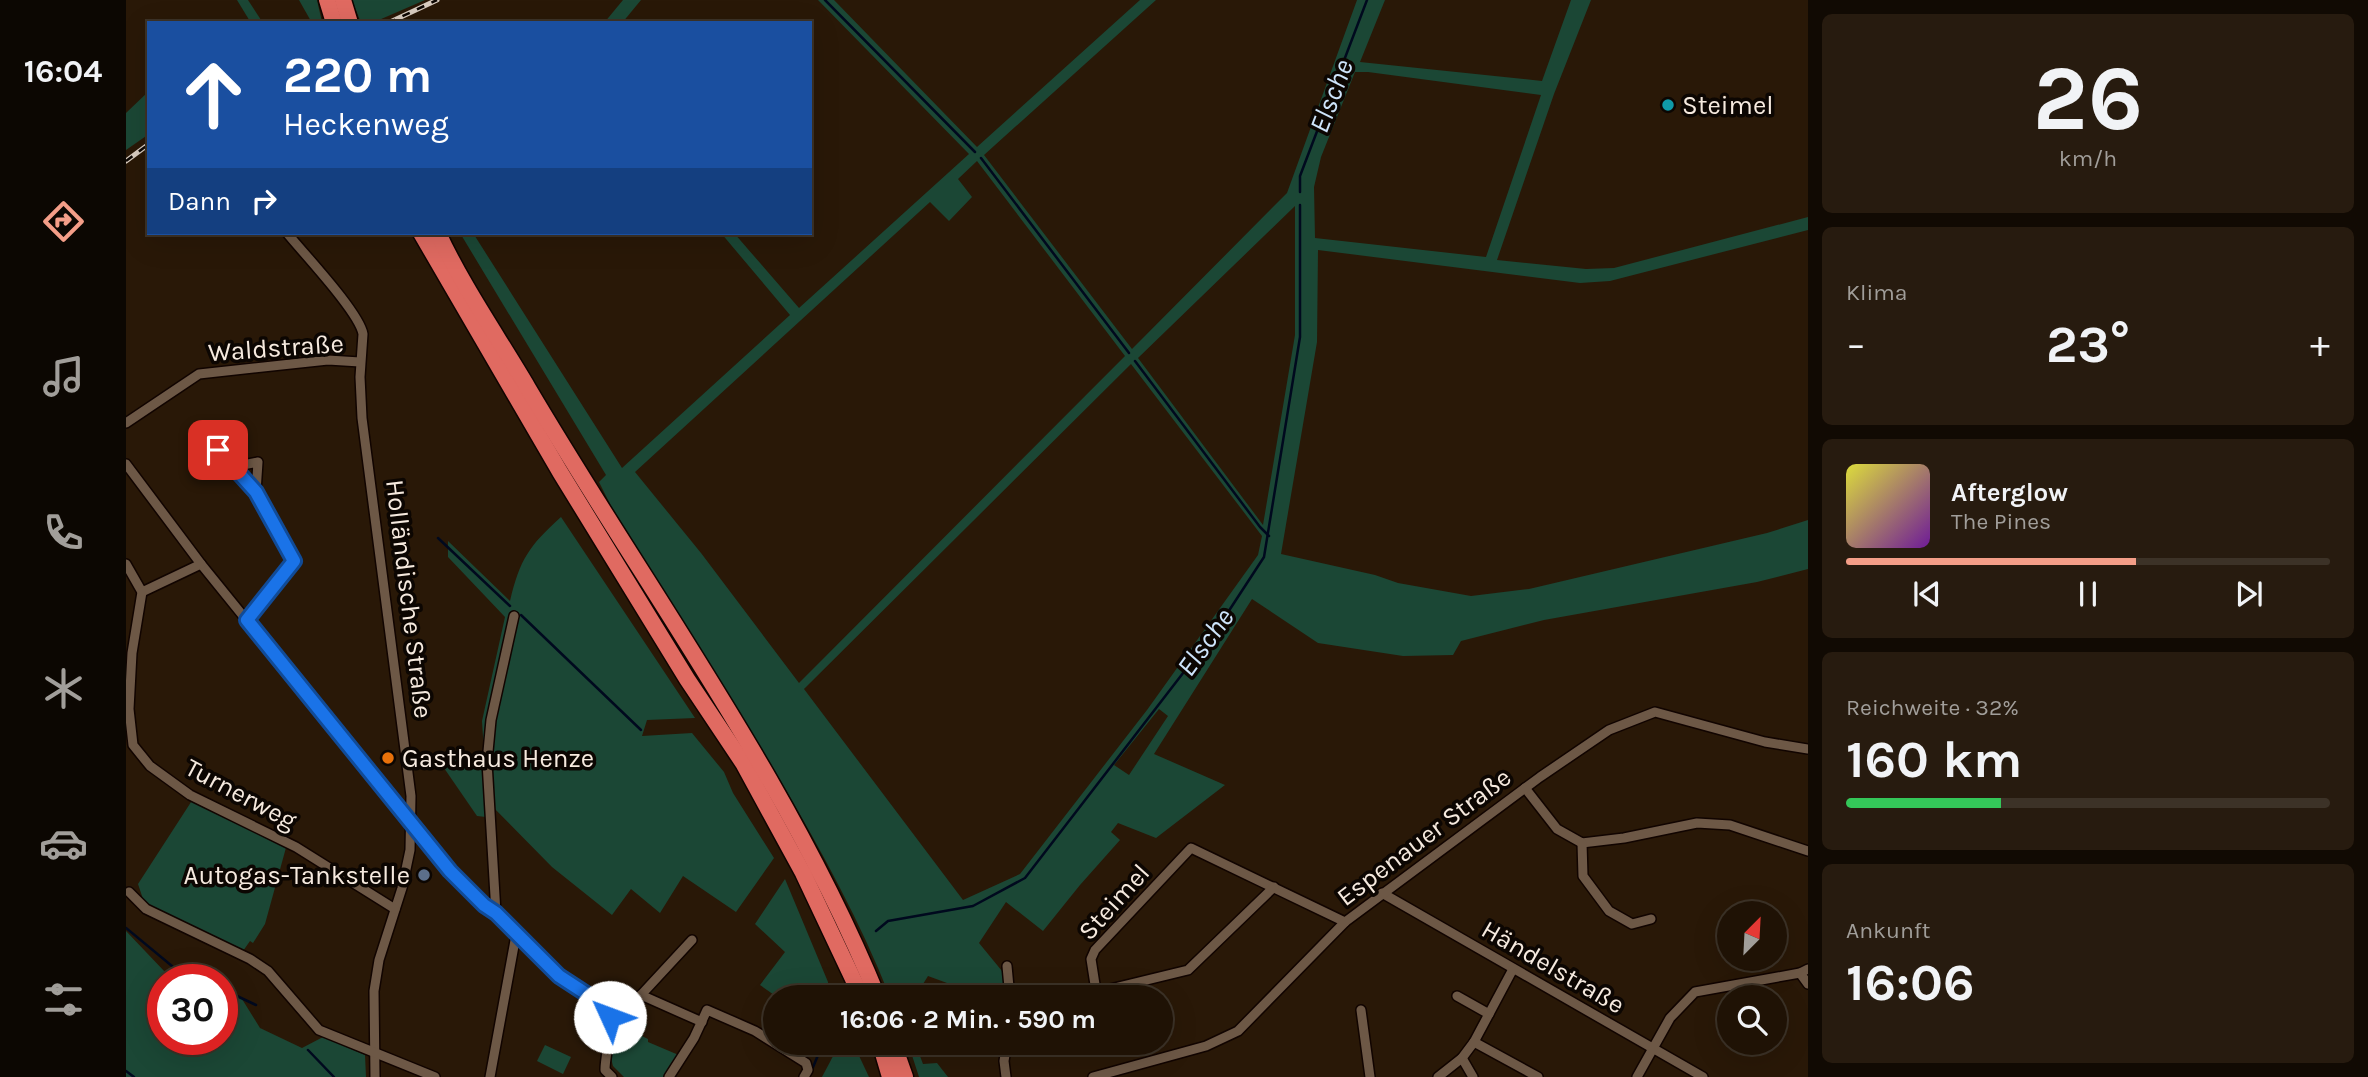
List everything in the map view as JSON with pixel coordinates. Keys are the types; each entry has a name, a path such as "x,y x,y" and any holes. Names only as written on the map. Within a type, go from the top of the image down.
{"highway":[{"path":"335,7 348,21"},
{"path":"422,235 574,495 687,679 743,763 803,873 856,985"},
{"path":"439,235 577,472 718,693 819,867 873,985"},
{"path":"884,1055 890,1077"},
{"path":"897,1055 905,1077"}],"street":[{"name":"Holländische Straße","path":"289,235 362,327 362,418 411,796 410,850 379,960 374,991 375,1077"},
{"name":"Waldstraße","path":"126,423 199,374 328,360 360,362"},
{"path":"218,450 256,492 294,561 247,620"},
{"path":"233,467 258,461 256,492"},
{"path":"126,464 201,564 466,888 496,913 559,976 605,1006 611,1025 605,1054 605,1070 612,1077"},
{"path":"126,564 142,593 201,564"},
{"name":"Turnerweg","path":"142,593 132,653 129,709 133,745 150,766 190,795 296,847 395,909"},
{"path":"496,913 487,762 491,720 513,616"},
{"name":"Espenauer Straße","path":"1093,1077 1206,1046 1238,1031 1345,922 1525,788 1609,730 1655,712 1765,742 1808,749"},
{"path":"1525,788 1557,829 1582,843 1624,838 1697,823 1730,825 1808,851"},
{"path":"1582,843 1583,876 1609,911 1632,924 1651,919"},
{"name":"Steimel","path":"1095,985 1091,959 1095,950 1191,848 1274,887"},
{"path":"1122,985 1188,970 1274,887 1345,922"},
{"path":"128,892 146,909 250,959 268,971 319,1030 435,1077"},
{"name":"Händelstraße","path":"1382,893 1703,1077"},
{"path":"490,1077 516,935"},
{"path":"610,1017 641,995 692,940"},
{"path":"1007,966 1009,985"},
{"path":"1438,1077 1462,1058 1474,1042 1513,969"},
{"path":"1637,1077 1670,1018 1695,992 1804,971 1808,984"},
{"path":"641,995 702,1022"},
{"path":"1457,996 1489,1014"},
{"path":"669,1077 675,1071 707,1010 755,1031 809,1067 804,1077"},
{"path":"1361,1010 1370,1077"},
{"path":"1474,1042 1538,1077"},
{"path":"1005,1055 1006,1077"},
{"path":"1462,1058 1473,1077"}],"green space":[{"path":"237,0 248,0 262,21 250,21"},
{"path":"299,0 317,0 322,21 311,21"},
{"path":"352,0 425,0 377,21 360,21"},
{"path":"623,0 641,0 624,21 606,21"},
{"path":"818,0 834,0 977,147 1140,0 1156,0 984,155 1132,349 1287,193 1357,0 1385,0 1360,62 1542,81 1571,0 1591,0 1554,94 1497,260 1586,269 1614,268 1808,217 1808,230 1610,281 1580,283 1318,250 1317,342 1281,554 1375,575 1398,583 1471,596 1529,589 1767,533 1808,520 1808,569 1757,582 1544,620 1461,641 1453,655 1403,656 1318,643 1252,599 1154,754 1225,785 1156,838 1118,823 1111,832 1120,840 1043,931 1006,902 979,943 1002,971 1004,985 952,985 928,976 922,985 885,985 854,915 812,835 740,713 611,506 599,482 606,475 461,235 474,235 622,468 790,315 723,235 736,235 799,308 969,154","holes":["1355,72 1541,95 1486,257 1315,238 1314,187 1321,157","977,161 1125,356 799,683 701,553 635,472 930,202 949,221 972,197 958,179","1295,206 1295,335 1263,525 1138,358","1131,364 1262,536 1258,555 1147,710 1020,874 963,900 804,689","1159,709 1168,716 1129,775 1114,765"]},
{"path":"147,93 147,135 126,150 126,113"},
{"path":"561,517 695,718 647,720 642,736 692,733 724,772 733,793 774,858 736,912 683,876 660,913 631,889 612,915 552,867 487,801 482,721 505,617 448,557 448,541 510,601 527,554"},
{"path":"460,757 482,762 486,817 477,816 444,768"},
{"path":"193,799 287,844 265,924 253,943 250,941 243,951 145,905 138,884"},
{"path":"785,879 828,985 763,985 763,987 760,985 785,952 755,924"},
{"path":"126,931 157,964 147,964 147,1055 238,1055 238,998 242,999 260,1028 302,1048 323,1037 365,1055 366,1077 126,1077"},
{"path":"632,1011 642,1016 641,1021 647,1024 642,1036 648,1039 648,1042 681,1056 664,1077 624,1077 613,1066 611,1055 615,1033 621,1024 621,1016"},
{"path":"545,1045 571,1057 563,1074 537,1061"},
{"path":"834,1055 859,1055 869,1077 822,1077"},
{"path":"912,1055 920,1055 923,1064 937,1063 948,1077 919,1077"}],"waterway":[{"path":"825,0 975,152"},
{"name":"Elsche","path":"1300,192 1300,176 1367,0"},
{"path":"981,158 1129,353"},
{"name":"Elsche","path":"876,931 888,921 973,906 1025,878 1217,629 1264,557 1300,337 1300,205"},
{"path":"1135,361 1269,536"},
{"path":"438,538 510,606"},
{"path":"521,615 641,730"},
{"path":"126,928 170,964"},
{"path":"238,997 256,1005"},
{"path":"308,1050 334,1077"},
{"name":"Elsche","path":"809,1077 818,1055"},
{"path":"126,1071 134,1077"}],"railway":[{"path":"392,21 437,0"},
{"path":"126,161 147,145"}],"place":[{"name":"Steimel","path":"1668,105"},
{"name":"Gasthaus Henze","path":"388,758"},
{"name":"Autogas-Tankstelle","path":"424,875"}],"route":[{"path":"218,450 256,492 294,561 247,620 450,871 559,976 605,1006 610,1017"}]}
